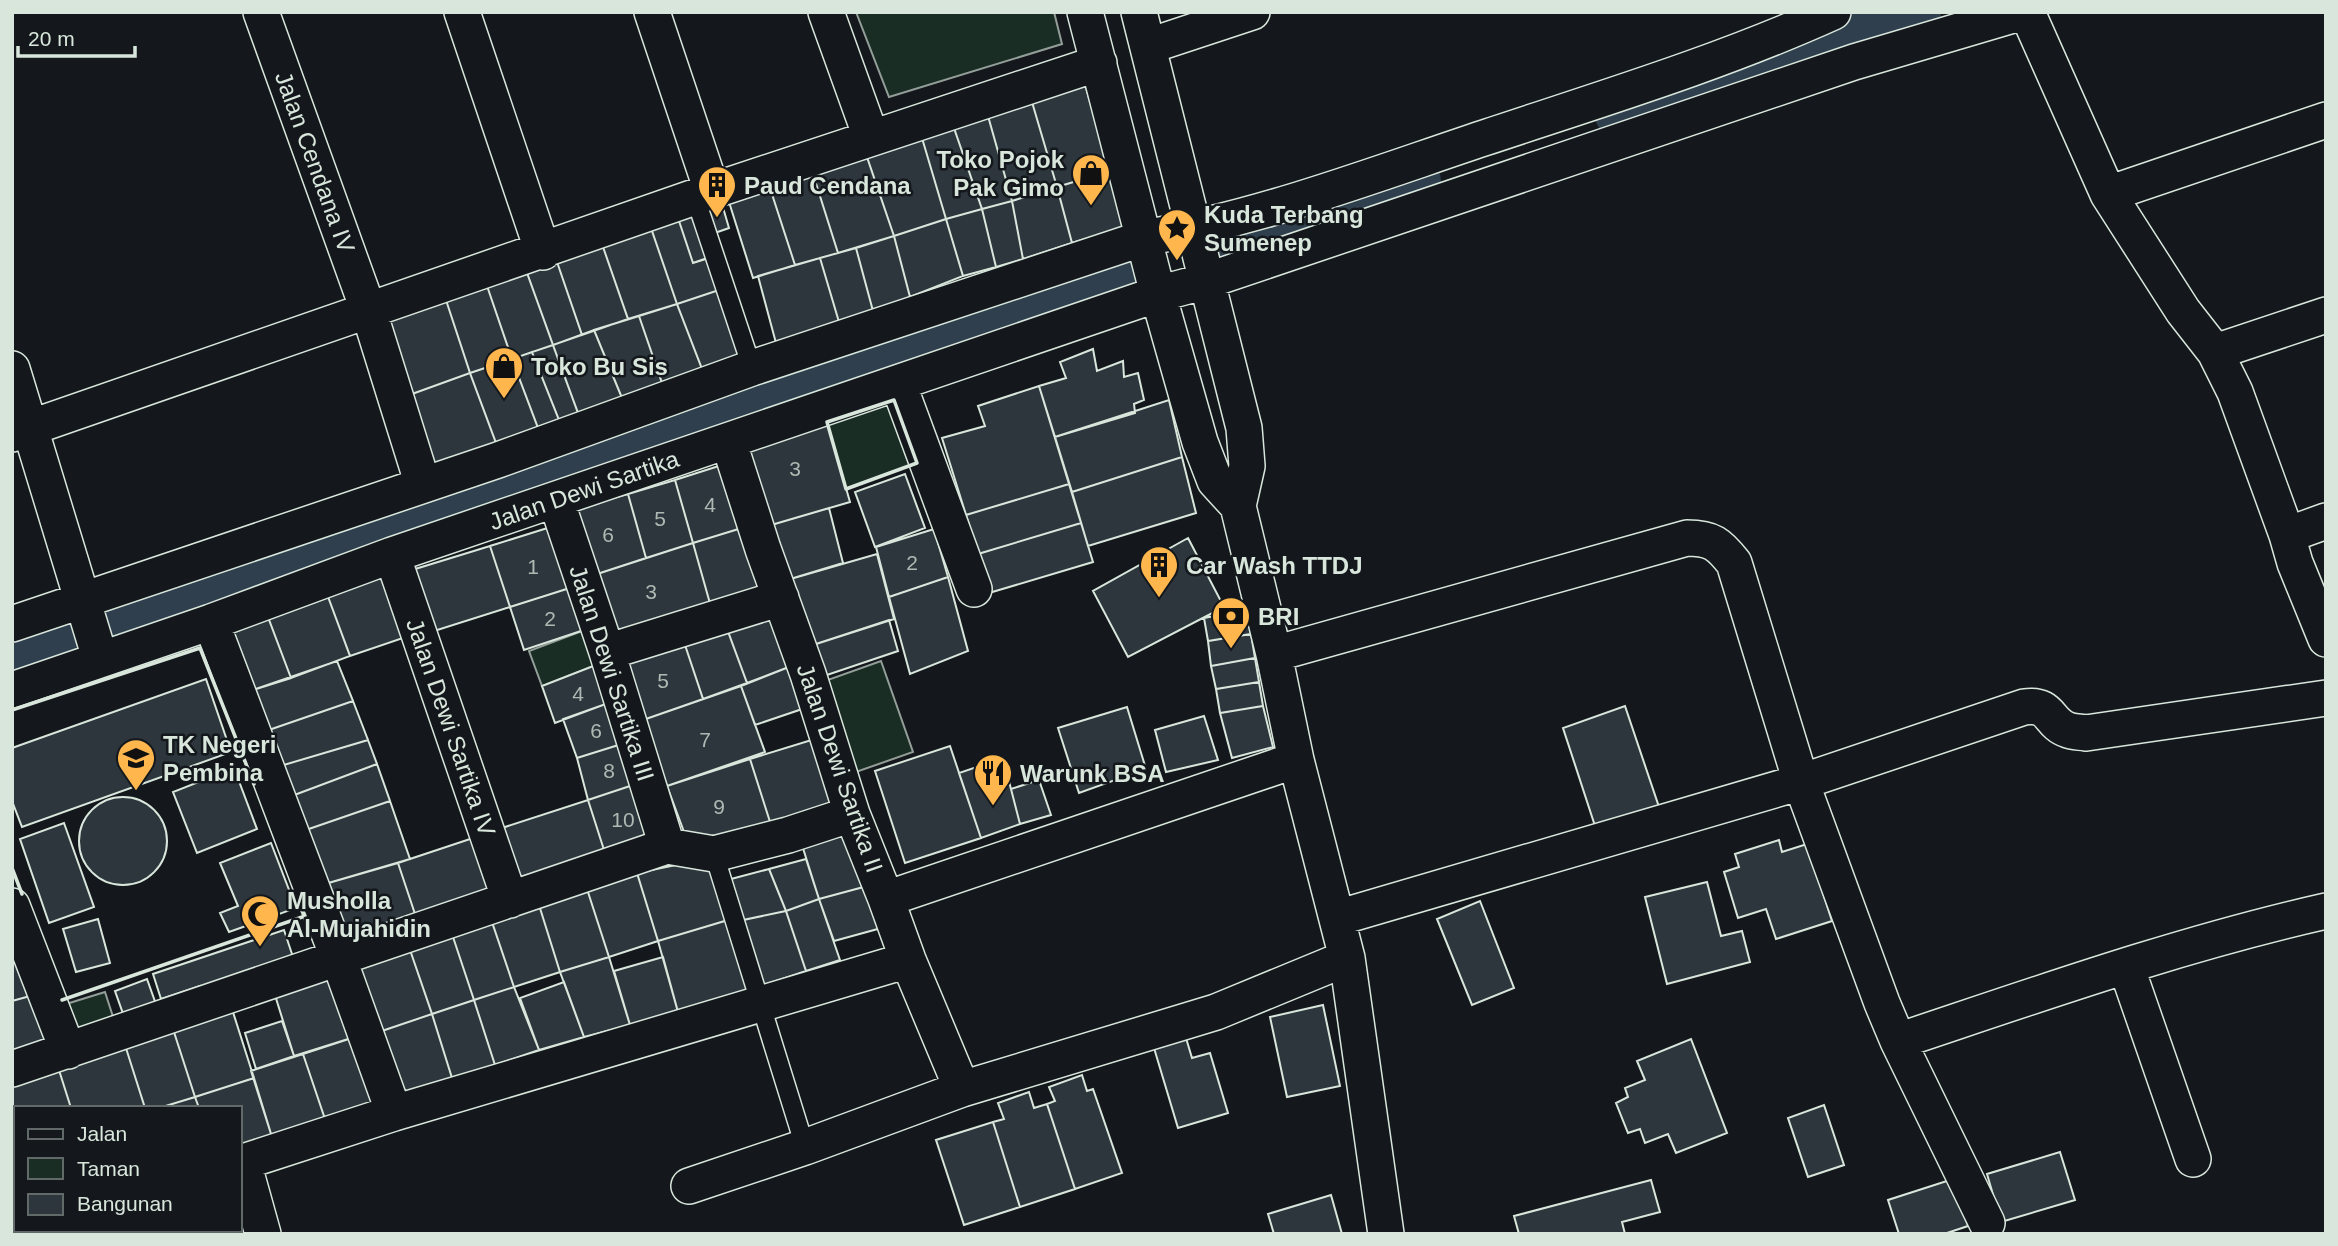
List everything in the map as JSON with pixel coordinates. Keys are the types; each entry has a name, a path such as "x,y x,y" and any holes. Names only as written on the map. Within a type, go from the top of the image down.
{"street":[{"name":"Jalan Cendana IV","path":"261,12 369,312 423,485"},
{"path":"462,12 542,252"},
{"path":"652,12 704,194"},
{"path":"826,12 872,137"},
{"path":"1085,12 1158,294 1200,442 1215,481 1238,506"},
{"path":"1139,12 1244,428 1247,466 1238,506 1274,654 1296,760 1346,958 1386,1234"},
{"path":"1149,46 1252,12"},
{"path":"2025,12 2108,194 2183,311 2215,352 2235,392 2295,564 2326,639"},
{"name":"Jalan Dewi Sartika","path":"12,690 211,622 392,555 729,443 1158,294 1206,281 1854,60 2025,12"},
{"path":"12,624 423,485 752,368 1144,238 1195,229 1316,194 1697,66 1835,13 1854,60"},
{"path":"21,431 704,194 1100,63"},
{"path":"2108,194 2326,120"},
{"path":"2215,352 2326,315"},
{"path":"12,369 21,431 83,600 100,658"},
{"path":"898,383 974,589"},
{"name":"Jalan Dewi Sartika II","path":"729,443 808,674 852,814 887,899 908,960 962,1089"},
{"name":"Jalan Dewi Sartika III","path":"556,500 607,652 667,846"},
{"path":"2287,535 2326,521"},
{"path":"1274,654 1687,538 1706,538 1722,548 1734,563 1801,782 1882,1003 1987,1223"},
{"name":"Jalan Dewi Sartika IV","path":"392,555 510,900"},
{"path":"607,652 781,598"},
{"path":"211,622 394,1112"},
{"path":"1337,918 1801,782 2024,707 2037,705 2047,710 2066,730 2086,733 2326,698"},
{"path":"887,899 1296,760"},
{"path":"12,1069 667,846 714,854 788,835 852,814"},
{"path":"12,906 68,1051"},
{"path":"1898,1041 2126,965 2326,911"},
{"path":"689,1186 962,1089 1216,1012 1346,958"},
{"path":"263,1234 242,1162 394,1112 908,960"},
{"path":"2126,965 2193,1159"}],"lane":[{"path":"704,194 752,368"},
{"path":"714,854 805,1147"}],"green space":[{"path":"856,12 1054,12 1062,44 889,97"},
{"path":"894,400 917,463 846,489 827,422"},
{"path":"590,628 601,663 542,686 529,651"},
{"path":"881,661 913,752 853,773 822,682"},
{"path":"105,992 116,1026 75,1039 63,1005"}],"building":[{"path":"1085,84 1110,171 1057,187 1032,102"},
{"path":"1032,102 1057,187 1012,201 988,116"},
{"path":"988,116 1012,201 982,209 954,128"},
{"path":"954,128 982,209 946,219 922,138"},
{"path":"922,138 946,219 894,236 867,157"},
{"path":"867,157 894,236 838,253 813,174"},
{"name":"Toko Pojok Pak Gimo","path":"1110,171 1125,227 1072,243 1057,187"},
{"path":"813,174 838,253 795,265 770,188"},
{"path":"1057,187 1072,243 1023,259 1012,201"},
{"path":"770,188 795,265 753,278 729,202"},
{"path":"1012,201 1023,259 996,267 982,209"},
{"name":"Paud Cendana","path":"722,204 729,228 712,234 704,210"},
{"path":"982,209 996,267 963,276 946,219"},
{"path":"698,212 712,257 693,263 678,218"},
{"path":"678,218 693,263 710,257 722,289 677,304 651,228"},
{"path":"946,219 963,276 910,297 894,236"},
{"path":"651,228 677,304 628,319 602,244"},
{"path":"894,236 910,297 873,311 856,248"},
{"path":"602,244 628,319 582,335 556,259"},
{"path":"856,248 873,311 839,322 820,258"},
{"path":"820,258 839,322 776,343 758,276"},
{"path":"556,259 582,335 553,345 526,270"},
{"path":"526,270 553,345 512,359 486,283"},
{"path":"486,283 512,359 470,373 445,297"},
{"path":"722,289 741,354 702,369 677,304"},
{"path":"445,297 470,373 412,394 385,317"},
{"path":"677,304 702,369 662,383 639,316"},
{"path":"639,316 662,383 622,398 594,330"},
{"path":"594,330 622,398 578,413 553,345"},
{"path":"553,345 578,413 559,420 532,352"},
{"path":"1093,349 1097,371 1123,361 1124,377 1138,373 1144,400 1134,404 1135,413 1055,437 1039,386 1066,378 1060,362"},
{"path":"532,352 559,420 538,428 512,359"},
{"name":"Toko Bu Sis","path":"512,359 538,428 496,443 470,373"},
{"path":"470,373 496,443 434,465 412,394"},
{"path":"1039,386 1069,484 966,515 942,438 985,426 978,406"},
{"path":"1169,400 1182,457 1072,492 1055,437"},
{"path":"827,422 850,502 768,526 744,447"},
{"path":"1182,457 1196,513 1088,546 1072,492"},
{"path":"725,464 745,527 693,543 675,480"},
{"path":"905,474 925,528 875,547 855,492"},
{"path":"675,480 693,543 646,558 628,494"},
{"path":"1069,484 1081,523 978,554 966,515"},
{"path":"628,494 646,558 591,576 569,510"},
{"path":"829,508 843,563 787,580 768,526"},
{"path":"1081,523 1093,562 989,593 978,554"},
{"path":"557,525 576,586 510,607 490,546"},
{"path":"745,527 767,592 711,607 693,543"},
{"path":"934,529 948,577 889,597 876,547"},
{"name":"Car Wash TTDJ","path":"1188,538 1224,607 1128,657 1093,591"},
{"path":"693,543 711,607 612,640 591,576"},
{"path":"490,546 510,607 431,632 412,570"},
{"path":"877,554 894,619 810,646 787,580"},
{"path":"383,570 409,636 350,656 327,594"},
{"path":"948,577 968,651 910,674 889,597"},
{"path":"576,586 590,628 524,650 510,607"},
{"path":"327,594 350,656 291,678 268,617"},
{"path":"777,609 799,663 747,683 726,626"},
{"path":"1247,610 1251,634 1208,641 1204,618"},
{"path":"268,617 291,678 247,692 225,631"},
{"path":"889,620 898,651 821,677 810,646"},
{"path":"726,626 747,683 703,699 683,639"},
{"name":"BRI","path":"1251,634 1255,658 1211,666 1208,641"},
{"path":"683,639 703,699 643,720 622,660"},
{"path":"1255,658 1259,682 1216,689 1211,666"},
{"path":"337,661 353,701 263,732 247,692"},
{"path":"601,663 614,701 555,723 542,686"},
{"path":"799,663 811,706 755,725 741,686"},
{"path":"206,679 231,752 22,827 12,801 12,748"},
{"path":"1259,682 1263,706 1220,713 1216,689"},
{"path":"741,686 765,752 667,786 643,720"},
{"path":"353,701 368,740 277,767 263,732"},
{"path":"614,701 628,742 577,758 563,719"},
{"path":"1263,706 1273,747 1232,758 1220,713"},
{"path":"1625,706 1659,807 1596,829 1563,728"},
{"path":"1127,707 1146,769 1079,793 1058,728"},
{"path":"1204,716 1218,760 1166,772 1155,730"},
{"path":"818,738 839,804 771,825 750,759"},
{"path":"368,740 377,764 289,797 277,767"},
{"path":"628,742 642,782 588,800 577,758"},
{"path":"950,746 981,838 905,863 875,771"},
{"name":"Warunk BSA","path":"1003,758 1020,824 981,838 959,773"},
{"path":"750,759 771,825 690,848 667,786"},
{"path":"377,764 390,801 303,831 289,797"},
{"path":"234,768 257,829 197,853 173,792"},
{"path":"1039,780 1051,815 1020,824 1011,789"},
{"path":"642,782 658,837 605,853 588,800"},
{"path":"123,797 140,801 154,810 163,824 167,841 163,858 154,872 140,881 123,885 106,881 92,872 83,858 79,841 83,824 92,810 106,801"},
{"path":"588,800 605,853 520,881 502,828"},
{"path":"390,801 410,859 325,884 303,831"},
{"path":"64,823 94,907 49,923 20,839"},
{"path":"851,831 871,885 819,899 802,845"},
{"path":"476,837 495,896 418,923 398,863"},
{"path":"1779,840 1782,852 1807,844 1832,921 1776,939 1766,909 1738,918 1724,872 1739,867 1735,854"},
{"path":"271,843 296,908 229,932 220,913 238,906 220,863"},
{"path":"806,859 819,899 786,911 769,869"},
{"path":"700,860 709,863 728,920 658,941 637,873"},
{"path":"398,863 418,923 348,944 325,884"},
{"path":"769,869 786,911 743,920 731,879"},
{"path":"637,873 658,941 609,957 587,889"},
{"path":"1707,882 1721,936 1742,931 1750,962 1667,984 1645,897"},
{"path":"871,885 885,927 834,941 819,899"},
{"path":"587,889 609,957 560,972 539,905"},
{"path":"819,899 840,960 806,971 786,911"},
{"path":"1480,901 1514,988 1472,1005 1437,919"},
{"path":"539,905 560,972 514,987 492,922"},
{"path":"786,911 806,971 764,985 743,920"},
{"path":"98,919 110,963 76,972 63,929"},
{"path":"728,920 750,992 678,1012 658,941"},
{"path":"492,922 514,987 474,1000 452,934"},
{"name":"Musholla Al-Mujahidin","path":"284,930 296,966 204,997 200,986 161,999 153,974"},
{"path":"452,934 474,1000 432,1014 409,947"},
{"path":"409,947 432,1014 379,1032 354,966"},
{"path":"12,952 41,993 12,1001"},
{"path":"609,957 630,1025 584,1037 560,972"},
{"path":"663,957 678,1012 630,1025 614,971"},
{"path":"341,971 361,1035 294,1056 274,992"},
{"path":"147,979 158,1010 126,1022 115,991"},
{"path":"564,982 584,1037 539,1050 520,998"},
{"path":"514,987 539,1050 495,1065 474,1000"},
{"path":"41,993 56,1046 12,1059 12,1001"},
{"path":"474,1000 495,1065 452,1078 432,1014"},
{"path":"1323,1005 1340,1086 1287,1097 1270,1017"},
{"path":"232,1009 254,1078 195,1097 173,1029"},
{"path":"432,1014 452,1078 400,1094 379,1032"},
{"path":"282,1021 294,1056 256,1069 245,1033"},
{"path":"173,1029 195,1097 166,1106 144,1106 125,1045"},
{"path":"361,1035 381,1099 325,1119 303,1054"},
{"path":"1186,1038 1192,1058 1210,1053 1228,1113 1178,1128 1154,1048"},
{"path":"1691,1039 1727,1133 1676,1153 1668,1134 1645,1143 1640,1129 1628,1133 1616,1103 1628,1097 1625,1088 1645,1080 1637,1061"},
{"path":"125,1045 144,1106 70,1106 58,1067"},
{"path":"303,1054 325,1119 272,1137 251,1071"},
{"path":"58,1067 70,1106 14,1106 14,1138 12,1081"},
{"path":"1082,1075 1087,1091 1093,1089 1122,1173 1075,1189 1047,1104 1055,1101 1049,1087"},
{"path":"254,1078 272,1137 242,1146 242,1106 198,1106 195,1097"},
{"path":"1029,1092 1034,1108 1047,1104 1075,1189 1020,1207 993,1122 1004,1119 998,1103"},
{"path":"195,1097 198,1106 166,1106"},
{"path":"1824,1105 1844,1165 1808,1177 1788,1118"},
{"path":"993,1122 1020,1207 964,1225 936,1140"},
{"path":"14,1150 12,1227 12,1151"},
{"path":"2060,1152 2075,1200 2001,1222 1987,1174"},
{"path":"1953,1179 1968,1226 1944,1234 1899,1234 1888,1200"},
{"path":"1651,1180 1660,1212 1622,1222 1625,1234 1519,1234 1514,1216"},
{"path":"242,1193 257,1234 166,1232 242,1232"},
{"path":"1331,1195 1342,1234 1274,1234 1268,1214"},
{"path":"90,1232 167,1234 91,1234"}],"waterway":[{"path":"1628,108 1906,12"},
{"path":"1220,245 1406,182"},
{"path":"12,661 496,496 1130,271"}],"wall":[{"path":"894,400 917,463 846,489 827,422 894,400"},
{"path":"12,710 200,648 254,784"},
{"path":"12,868 22,894"},
{"path":"62,1000 305,916 303,911"}],"place":[{"name":"Toko Pojok Pak Gimo","path":"1091,207"},
{"name":"Paud Cendana","path":"717,219"},
{"name":"Kuda Terbang Sumenep","path":"1177,262"},
{"name":"Toko Bu Sis","path":"504,400"},
{"name":"Car Wash TTDJ","path":"1159,599"},
{"name":"BRI","path":"1231,650"},
{"name":"TK Negeri Pembina","path":"136,792"},
{"name":"Warunk BSA","path":"993,807"},
{"name":"Musholla Al-Mujahidin","path":"260,948"}]}
